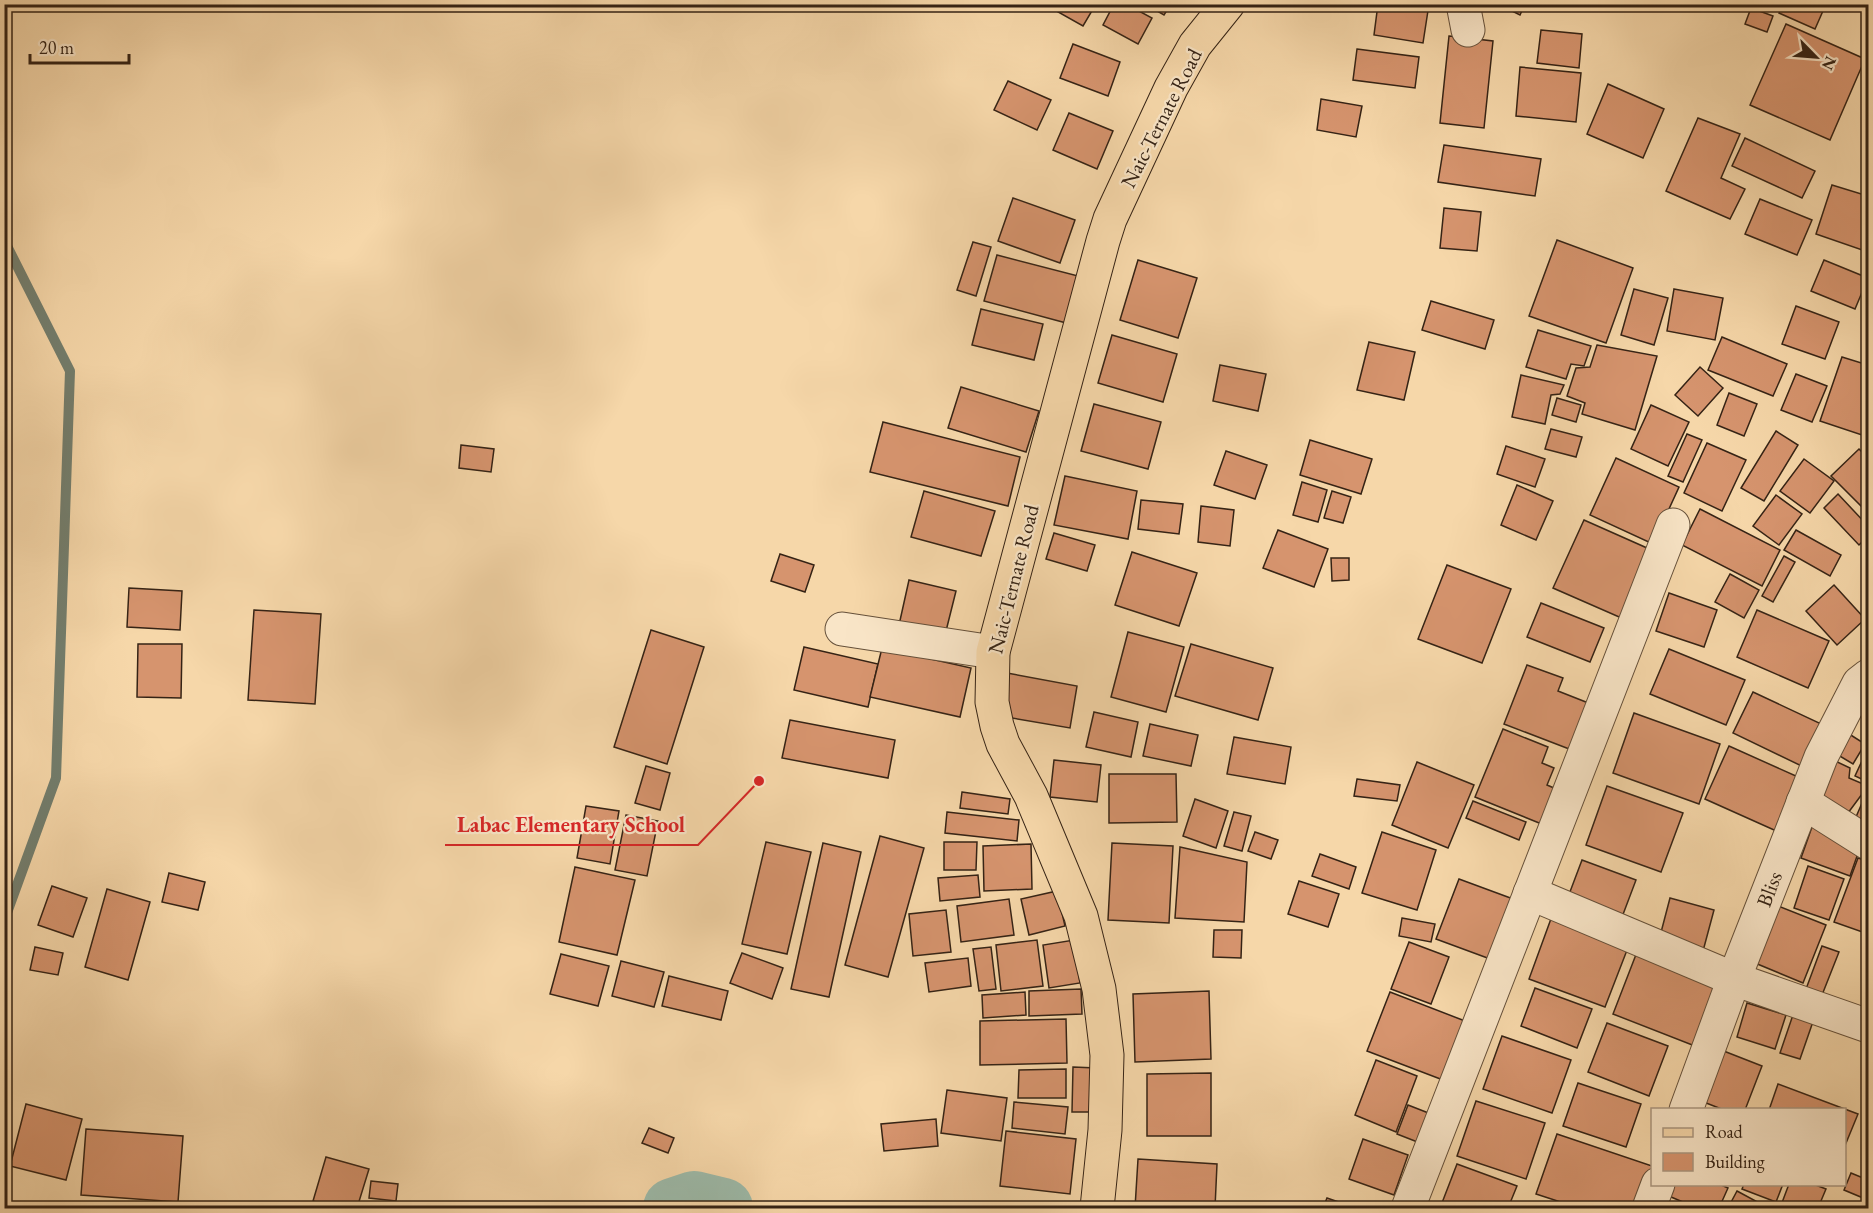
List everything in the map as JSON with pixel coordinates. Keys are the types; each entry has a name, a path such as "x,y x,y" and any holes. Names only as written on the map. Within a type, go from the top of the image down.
{"main road":[{"name":"Naic-Ternate Road","path":"1097,1209 1105,1130 1107,1056 1100,989 1081,916 1031,796 1003,744 997,726 992,702 993,652 1110,219 1171,88 1195,45 1228,4"}],"street":[{"path":"1408,1209 1674,525"},
{"path":"842,629 993,652"},
{"name":"Bliss","path":"1687,1108 1734,979 1821,757 1859,683 1869,676"},
{"path":"1803,802 1869,843"},
{"path":"1530,893 1734,979 1869,1026"},
{"path":"1649,1209 1658,1186"}],"building":[{"path":"1053,4 1096,4 1083,26 1051,8"},
{"path":"1114,4 1126,4 1152,18 1138,44 1103,25"},
{"path":"1145,4 1171,4 1164,15"},
{"path":"1378,4 1429,4 1423,43 1374,35"},
{"path":"1498,4 1525,4 1520,15"},
{"path":"1783,4 1826,4 1815,29 1779,13"},
{"path":"1751,8 1773,16 1767,32 1745,24"},
{"path":"1786,24 1865,59 1830,140 1750,105"},
{"path":"1541,30 1582,34 1579,68 1537,63"},
{"path":"1449,36 1493,41 1484,128 1440,123"},
{"path":"1073,44 1120,62 1108,96 1060,78"},
{"path":"1357,49 1419,57 1415,88 1353,80"},
{"path":"1520,67 1581,73 1576,122 1516,116"},
{"path":"1008,81 1051,100 1037,130 994,110"},
{"path":"1608,84 1664,109 1643,158 1587,134"},
{"path":"1321,99 1362,106 1356,137 1317,130"},
{"path":"1069,113 1113,131 1097,169 1053,150"},
{"path":"1698,118 1740,134 1721,178 1745,189 1730,219 1666,191"},
{"path":"1745,138 1815,171 1802,198 1732,166"},
{"path":"1444,145 1541,159 1535,196 1438,182"},
{"path":"1832,185 1868,196 1868,252 1816,234"},
{"path":"1013,198 1075,220 1060,263 998,241"},
{"path":"1760,199 1812,220 1797,255 1745,234"},
{"path":"1444,208 1481,212 1477,251 1440,248"},
{"path":"1557,240 1633,268 1606,343 1529,316"},
{"path":"973,242 991,247 976,296 957,290"},
{"path":"997,255 1082,277 1070,324 984,301"},
{"path":"1138,260 1197,278 1178,338 1120,320"},
{"path":"1824,260 1868,278 1855,309 1811,291"},
{"path":"1634,289 1668,298 1654,345 1621,335"},
{"path":"1674,289 1723,298 1715,340 1667,331"},
{"path":"1431,301 1494,320 1485,349 1422,330"},
{"path":"1796,306 1839,322 1825,359 1782,344"},
{"path":"981,309 1043,324 1034,360 972,345"},
{"path":"1538,330 1591,346 1584,366 1571,364 1566,379 1526,367"},
{"path":"1112,335 1177,354 1163,402 1098,383"},
{"path":"1722,337 1787,364 1773,396 1708,370"},
{"path":"1369,342 1415,352 1404,400 1357,390"},
{"path":"1597,345 1657,356 1635,430 1582,414 1585,403 1567,396 1576,368 1590,367"},
{"path":"1842,357 1868,365 1868,437 1820,421"},
{"path":"1220,365 1266,374 1258,411 1213,401"},
{"path":"1700,367 1723,388 1698,416 1675,395"},
{"path":"1796,374 1827,386 1812,422 1781,410"},
{"path":"1521,375 1564,385 1560,394 1551,395 1545,424 1512,417"},
{"path":"961,387 1039,411 1026,452 948,428"},
{"path":"1729,393 1757,404 1744,436 1717,425"},
{"path":"1557,398 1581,405 1576,422 1552,415"},
{"path":"1094,404 1161,422 1148,469 1081,451"},
{"path":"1651,405 1689,422 1668,466 1631,449"},
{"path":"883,422 1020,457 1008,506 870,472"},
{"path":"1551,429 1582,437 1576,457 1545,449"},
{"path":"1776,431 1798,445 1764,501 1741,488"},
{"path":"1687,434 1702,440 1683,482 1668,476"},
{"path":"1310,440 1372,459 1361,494 1300,475"},
{"path":"1707,443 1746,460 1722,511 1684,493"},
{"path":"461,445 494,449 491,472 459,468"},
{"path":"1506,446 1545,459 1535,487 1497,474"},
{"path":"1859,449 1868,458 1868,513 1831,476"},
{"path":"1226,451 1267,465 1255,499 1214,485"},
{"path":"1616,458 1679,487 1653,544 1590,515"},
{"path":"1804,459 1834,481 1810,513 1780,491"},
{"path":"1065,476 1137,491 1128,539 1054,525"},
{"path":"1302,482 1327,490 1318,522 1293,515"},
{"path":"1517,485 1553,501 1536,540 1501,525"},
{"path":"924,491 995,511 981,556 911,537"},
{"path":"1332,491 1351,497 1343,523 1324,518"},
{"path":"1838,494 1868,526 1868,536 1859,545 1824,508"},
{"path":"1776,495 1802,514 1779,545 1753,526"},
{"path":"1141,500 1183,504 1179,534 1138,529"},
{"path":"1201,506 1234,510 1230,546 1198,542"},
{"path":"1700,509 1780,550 1762,586 1682,545"},
{"path":"1584,520 1656,552 1626,620 1553,588"},
{"path":"1278,530 1328,549 1314,587 1263,568"},
{"path":"1796,530 1841,555 1830,576 1784,550"},
{"path":"1054,533 1095,545 1087,571 1046,559"},
{"path":"1132,552 1197,573 1179,626 1115,605"},
{"path":"780,554 814,565 805,592 771,581"},
{"path":"1784,556 1795,562 1773,602 1762,596"},
{"path":"1331,558 1349,558 1349,580 1332,581"},
{"path":"1447,565 1511,589 1482,663 1418,639"},
{"path":"1730,574 1759,590 1744,618 1715,602"},
{"path":"909,580 956,591 945,635 899,625"},
{"path":"1834,585 1865,619 1837,645 1806,611"},
{"path":"129,588 182,591 180,630 127,627"},
{"path":"1669,593 1717,610 1704,647 1656,631"},
{"path":"1541,603 1604,628 1590,662 1527,637"},
{"path":"254,610 321,614 315,704 248,700"},
{"path":"1757,610 1829,641 1808,688 1737,657"},
{"path":"651,630 704,647 667,764 614,747"},
{"path":"1128,632 1184,647 1166,712 1111,697"},
{"path":"138,644 182,644 181,698 137,697"},
{"path":"1191,644 1273,668 1258,720 1175,696"},
{"path":"804,647 878,664 868,707 794,690"},
{"path":"882,648 971,668 960,717 870,697"},
{"path":"1669,649 1745,680 1726,725 1650,694"},
{"path":"1527,665 1563,678 1558,691 1596,706 1577,752 1504,724"},
{"path":"1007,673 1077,686 1070,728 1000,716"},
{"path":"1753,692 1832,729 1812,771 1733,733"},
{"path":"1094,712 1138,722 1131,757 1086,747"},
{"path":"1634,713 1720,744 1699,804 1613,773"},
{"path":"790,720 895,740 888,778 782,758"},
{"path":"1150,724 1198,735 1191,766 1143,756"},
{"path":"1503,729 1548,747 1542,763 1554,768 1547,785 1568,794 1554,829 1475,797"},
{"path":"1846,732 1865,744 1853,764 1833,752"},
{"path":"1234,737 1291,747 1285,784 1227,774"},
{"path":"1729,746 1807,781 1783,834 1705,799"},
{"path":"1868,751 1868,782 1855,776"},
{"path":"1831,759 1850,768 1849,778 1868,786 1848,813 1812,795"},
{"path":"1054,760 1101,765 1097,802 1050,797"},
{"path":"1417,762 1474,785 1448,848 1392,825"},
{"path":"646,766 670,773 660,810 635,803"},
{"path":"1109,774 1176,774 1177,822 1109,823"},
{"path":"1357,779 1400,785 1397,801 1354,796"},
{"path":"1607,786 1683,813 1661,872 1586,845"},
{"path":"1868,789 1868,836 1853,824"},
{"path":"962,792 1010,799 1008,814 960,808"},
{"path":"1195,799 1228,811 1216,848 1183,836"},
{"path":"1473,801 1526,822 1519,840 1466,818"},
{"path":"586,806 619,811 610,864 577,858"},
{"path":"947,812 1019,820 1017,841 945,833"},
{"path":"1234,812 1251,816 1242,851 1224,846"},
{"path":"626,815 658,821 647,876 615,870"},
{"path":"1813,824 1862,842 1850,876 1801,858"},
{"path":"1255,832 1278,840 1271,859 1248,851"},
{"path":"1382,832 1436,850 1417,910 1362,893"},
{"path":"880,836 924,848 888,977 845,965"},
{"path":"766,842 811,852 787,954 742,944"},
{"path":"944,842 977,842 976,870 944,870"},
{"path":"823,843 861,852 829,997 791,989"},
{"path":"1112,843 1173,846 1169,923 1108,920"},
{"path":"1031,844 1032,889 984,891 983,846"},
{"path":"1180,847 1247,862 1244,922 1175,918"},
{"path":"1320,854 1356,867 1349,889 1312,876"},
{"path":"1858,858 1868,861 1868,934 1834,922"},
{"path":"1582,860 1636,880 1619,925 1565,905"},
{"path":"1808,866 1844,879 1829,920 1794,908"},
{"path":"575,867 635,880 617,955 559,942"},
{"path":"169,873 205,882 198,910 162,902"},
{"path":"978,875 980,897 940,901 938,878"},
{"path":"1459,879 1524,903 1501,963 1436,939"},
{"path":"1299,881 1339,894 1328,927 1288,914"},
{"path":"52,886 87,898 73,937 38,925"},
{"path":"107,889 150,902 128,980 85,967"},
{"path":"1057,891 1065,926 1029,935 1021,899"},
{"path":"1670,898 1714,910 1703,951 1659,940"},
{"path":"1009,899 1014,935 961,942 957,906"},
{"path":"1778,906 1826,925 1803,983 1755,963"},
{"path":"946,910 951,952 913,956 909,914"},
{"path":"1552,916 1629,945 1605,1007 1529,979"},
{"path":"1402,918 1435,924 1431,942 1399,936"},
{"path":"1214,930 1242,930 1241,958 1213,957"},
{"path":"1037,940 1043,986 1001,991 996,945"},
{"path":"1074,940 1080,983 1049,988 1043,945"},
{"path":"1409,942 1449,957 1431,1004 1391,989"},
{"path":"1822,946 1839,952 1822,995 1806,989"},
{"path":"35,947 63,953 58,975 30,970"},
{"path":"991,947 996,989 979,991 973,949"},
{"path":"1637,952 1724,986 1700,1048 1613,1014"},
{"path":"742,953 783,968 772,999 730,983"},
{"path":"561,954 609,966 598,1006 550,994"},
{"path":"968,958 971,986 929,992 925,963"},
{"path":"621,961 664,972 654,1007 612,996"},
{"path":"669,976 728,991 721,1020 662,1006"},
{"path":"1535,988 1592,1009 1577,1048 1521,1026"},
{"path":"1081,989 1082,1014 1029,1016 1029,991"},
{"path":"1209,991 1211,1059 1135,1062 1133,994"},
{"path":"1025,992 1026,1015 983,1018 982,995"},
{"path":"1390,992 1465,1021 1443,1080 1367,1051"},
{"path":"1747,1003 1786,1015 1775,1049 1737,1037"},
{"path":"1796,1006 1816,1013 1800,1059 1780,1053"},
{"path":"1066,1019 1067,1063 980,1065 980,1021"},
{"path":"1607,1023 1668,1046 1649,1096 1588,1072"},
{"path":"1502,1036 1571,1060 1552,1113 1483,1089"},
{"path":"1716,1048 1762,1066 1746,1108 1719,1108 1696,1099"},
{"path":"1376,1060 1417,1076 1396,1132 1355,1115"},
{"path":"1073,1067 1096,1068 1095,1112 1072,1112"},
{"path":"1066,1069 1066,1098 1018,1098 1019,1070"},
{"path":"1211,1073 1211,1136 1147,1136 1147,1074"},
{"path":"1578,1083 1641,1104 1626,1147 1563,1126"},
{"path":"1778,1084 1842,1108 1770,1108"},
{"path":"947,1090 1007,1098 1001,1141 941,1133"},
{"path":"1476,1101 1545,1123 1526,1179 1457,1156"},
{"path":"1014,1102 1068,1107 1065,1134 1012,1128"},
{"path":"26,1104 82,1119 66,1180 10,1166"},
{"path":"1408,1105 1431,1114 1420,1143 1397,1134"},
{"path":"1846,1110 1858,1114 1846,1143"},
{"path":"936,1119 938,1146 884,1151 881,1124"},
{"path":"649,1128 674,1138 668,1153 642,1143"},
{"path":"86,1129 183,1136 178,1202 81,1195"},
{"path":"1006,1131 1076,1139 1070,1194 1000,1186"},
{"path":"1557,1134 1651,1166 1651,1176 1640,1208 1579,1208 1536,1194"},
{"path":"1363,1139 1408,1155 1394,1195 1349,1179"},
{"path":"326,1157 369,1169 357,1208 337,1208 313,1201"},
{"path":"1138,1159 1217,1164 1215,1208 1135,1208"},
{"path":"1457,1164 1517,1186 1508,1208 1440,1208"},
{"path":"1851,1173 1868,1180 1868,1200 1844,1190"},
{"path":"371,1181 398,1184 396,1201 369,1198"},
{"path":"1667,1186 1724,1186 1728,1188 1719,1208 1697,1208 1664,1194"},
{"path":"1743,1186 1782,1186 1776,1202 1742,1189"},
{"path":"1788,1186 1818,1186 1826,1189 1818,1208 1780,1208"},
{"path":"1737,1191 1765,1206 1764,1208 1728,1208"},
{"path":"1327,1198 1356,1208 1323,1208"}],"waterway":[{"path":"4,240 70,371 56,778 4,921"},
{"path":"673,1208 694,1201 723,1208"}],"place":[{"name":"Labac Elementary School","path":"759,781"}]}
